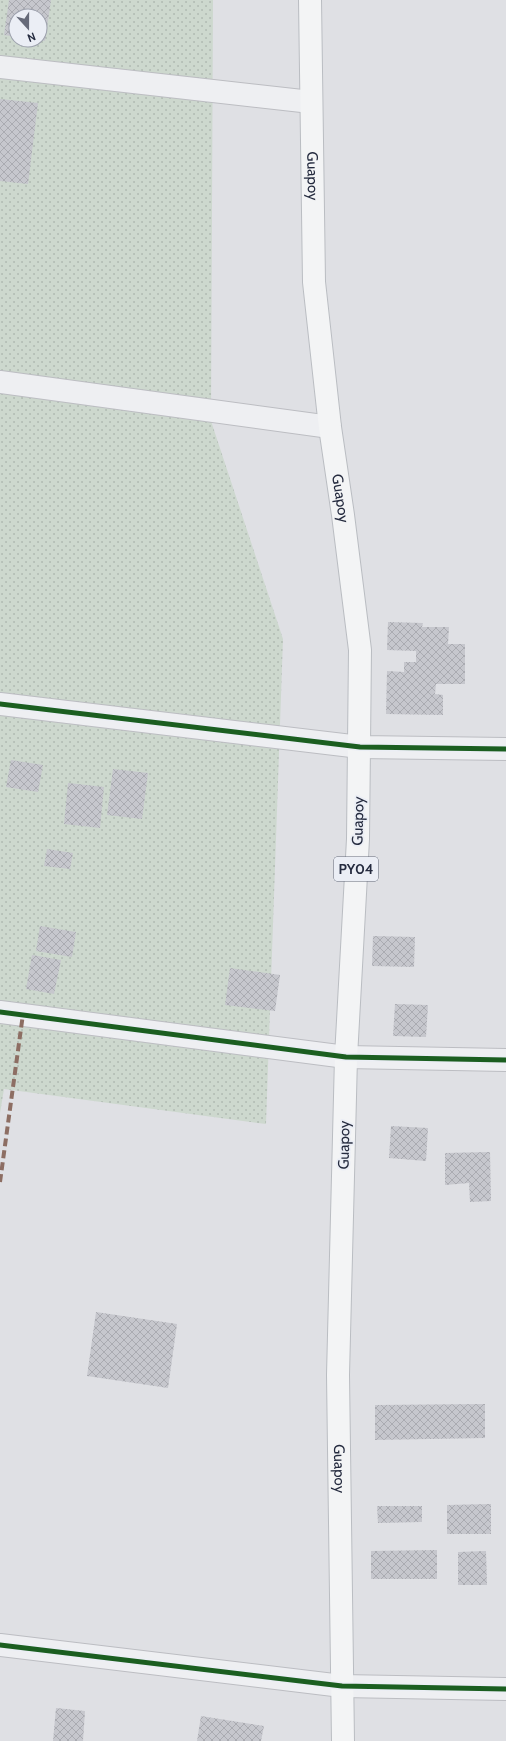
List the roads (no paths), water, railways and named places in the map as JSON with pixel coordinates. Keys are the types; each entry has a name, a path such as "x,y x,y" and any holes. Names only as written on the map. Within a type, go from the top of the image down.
{"main road":[{"name":"Guapoy","path":"310,0 314,282 330,426 360,650 358,839 346,1057 338,1375 343,1741"}],"street":[{"path":"0,67 311,102"},
{"path":"0,382 330,426"},
{"path":"0,704 360,747 506,749"},
{"path":"0,1012 346,1057 506,1060"},
{"path":"0,1645 342,1686 506,1689"}]}
